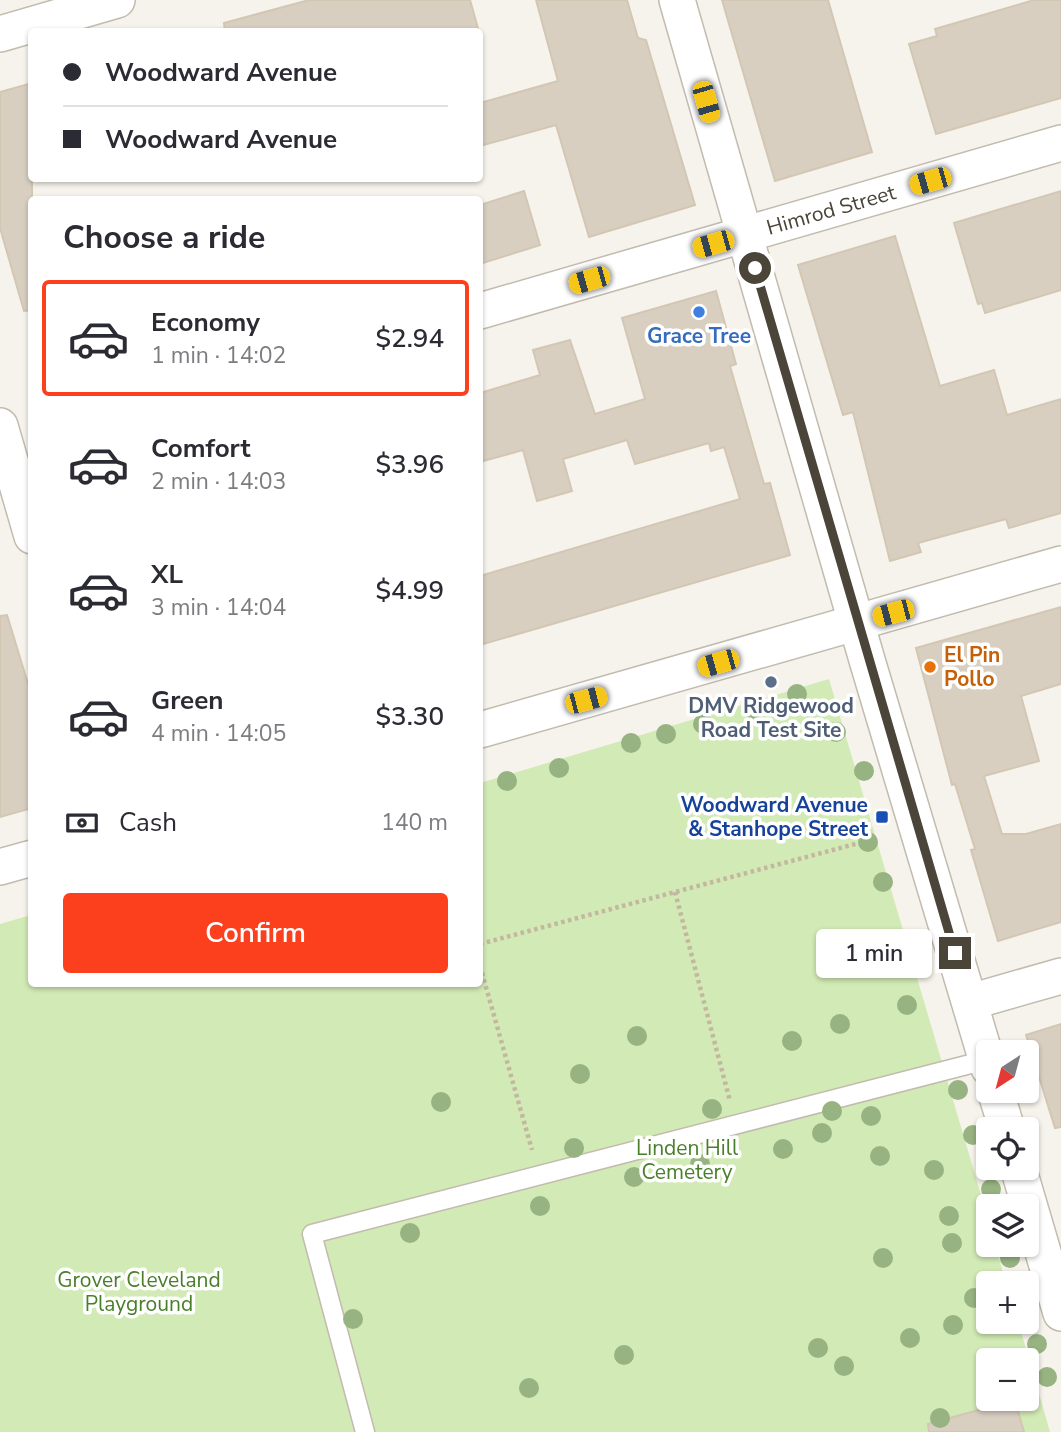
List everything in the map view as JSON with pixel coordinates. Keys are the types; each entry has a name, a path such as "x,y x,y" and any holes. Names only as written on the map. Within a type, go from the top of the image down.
{"street":[{"path":"0,34 117,0"},
{"path":"677,0 981,1040"},
{"name":"Himrod Street","path":"483,310 1061,143"},
{"path":"10,441 28,519"},
{"path":"483,729 1061,564"},
{"path":"0,867 28,859"},
{"path":"970,1002 1061,976"},
{"path":"1022,1180 1061,1313"}],"lane":[{"path":"365,1432 312,1234 736,1124 976,1076"}],"path":[{"path":"483,943 859,843"},
{"path":"675,892 736,1124"},
{"path":"483,977 539,1175"}],"green space":[{"name":"Linden Hill Cemetery","path":"829,679 981,1194 976,1194 976,1257 999,1257 1003,1271 976,1271 976,1334 1022,1334 1026,1348 976,1348 976,1411 1039,1411 1039,1394 1050,1432 0,1432 0,924 28,916 28,987 483,987 483,782"}],"building":[{"path":"309,0 470,0 478,28 225,28 224,23"},
{"path":"536,0 627,0 638,38 646,40 695,205 589,237 556,125 483,145 483,102 558,81"},
{"path":"722,0 828,0 872,152 775,181"},
{"path":"1034,0 1061,0 1061,98 936,134 909,44 937,36 935,29"},
{"path":"28,84 28,182 32,182 32,196 28,196 28,310 24,311 0,228 0,92"},
{"path":"524,191 540,245 483,263 483,204"},
{"path":"1061,191 1061,290 985,313 982,303 978,304 954,223"},
{"path":"895,236 940,386 994,370 1007,415 1061,399 1061,513 1009,528 1006,519 918,543 921,552 890,561 853,412 843,415 798,265"},
{"path":"716,291 736,364 730,366 764,484 770,483 790,555 483,644 483,575 740,499 724,447 711,451 709,443 635,464 627,440 563,459 572,491 537,501 523,450 483,461 483,392 540,375 533,350 570,340 595,414 645,399 622,318"},
{"path":"1061,607 1061,684 1021,696 1039,761 984,776 1002,834 1026,834 1061,824 1061,922 998,941 971,850 975,849 955,784 952,785 916,648"},
{"path":"7,615 28,684 28,809 0,817 0,616"},
{"path":"1061,1024 1061,1127 1055,1128 1040,1080 1040,1040 1028,1040 1026,1035"},
{"path":"976,1411 1018,1411 1024,1432 929,1432 928,1424"}],"place":[{"name":"Grace Tree","path":"699,312"},
{"name":"El Pin Pollo","path":"930,667"},
{"name":"DMV Ridgewood Road Test Site","path":"771,682"},
{"name":"Woodward Avenue & Stanhope Street","path":"882,817"}],"route":[{"path":"755,268 867,660 955,953"}],"park label":[{"name":"Grover Cleveland Playground","path":"139,1292"}]}
